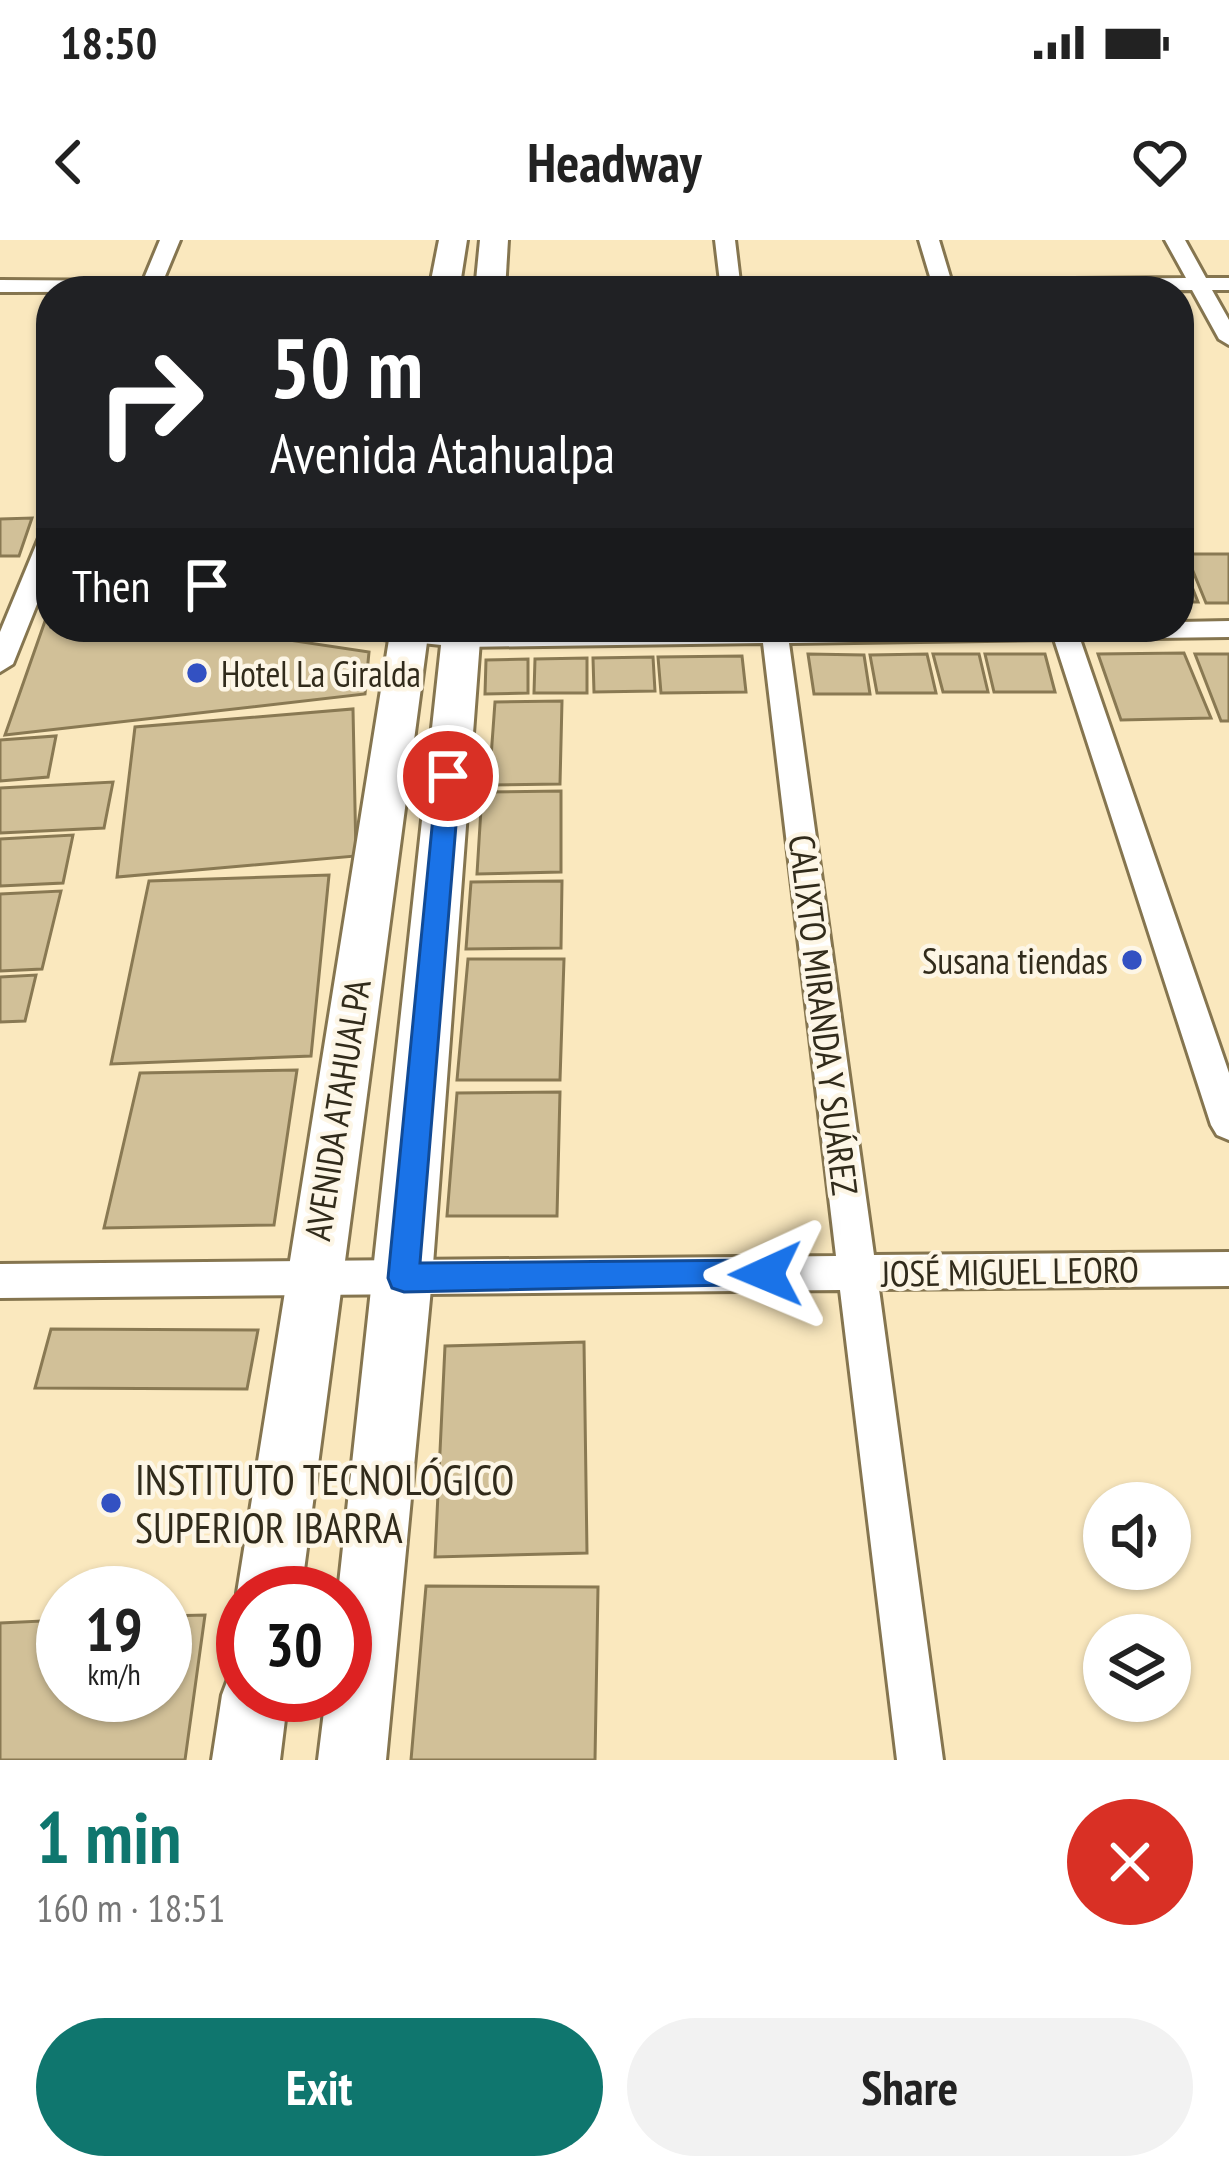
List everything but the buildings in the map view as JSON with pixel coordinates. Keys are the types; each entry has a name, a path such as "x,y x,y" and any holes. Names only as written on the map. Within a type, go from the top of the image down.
{"main road":[{"path":"447,276 452,240"},
{"path":"491,276 494,240"},
{"name":"AVENIDA ATAHUALPA","path":"272,1566 311,1279 434,642"},
{"name":"AVENIDA ATAHUALPA","path":"352,1760 404,1278 436,642"},
{"path":"246,1760 251,1722"}],"street":[{"path":"155,276 170,240"},
{"path":"725,240 729,276"},
{"path":"929,240 940,276"},
{"path":"1175,240 1229,339"},
{"path":"1194,285 1229,284"},
{"path":"0,286 36,286"},
{"path":"0,580 36,581"},
{"path":"0,664 36,595"},
{"path":"1194,629 1229,629"},
{"name":"CALIXTO MIRANDA Y SUÁREZ","path":"777,642 920,1760"},
{"path":"1068,642 1229,1125"},
{"name":"JOSÉ MIGUEL LEORO","path":"0,1281 1229,1269"}],"place":[{"name":"Hotel La Giralda","path":"197,673"},
{"name":"Susana tiendas","path":"1132,960"},
{"name":"INSTITUTO TECNOLÓGICO SUPERIOR IBARRA","path":"111,1503"}],"route":[{"path":"448,776 404,1278 766,1274"}]}
